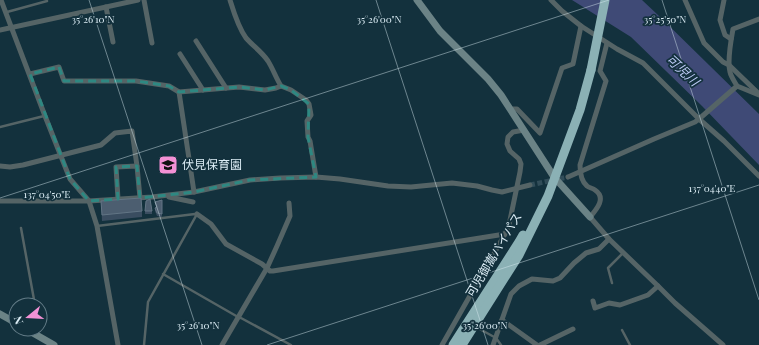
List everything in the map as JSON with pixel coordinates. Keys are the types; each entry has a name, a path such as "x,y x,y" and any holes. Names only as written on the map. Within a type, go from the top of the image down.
{"highway":[{"name":"可児御嵩バイパス","path":"462,345 519,255 548,196 580,110 591,70 605,0"},
{"name":"可児御嵩バイパス","path":"453,345 518,242 543,194 554,177"}],"street":[{"path":"2,0 70,179 89,201 97,226 118,345"},
{"path":"0,30 138,0"},
{"path":"144,0 152,43"},
{"path":"230,0 240,28 246,38 268,62 281,86 291,90 306,100 309,104 311,115 307,121 308,137 316,177"},
{"path":"417,0 440,31 488,79 500,94 554,177 609,239 675,303 723,345"},
{"path":"551,0 581,26 607,43 643,63 759,176"},
{"path":"685,0 704,43 759,94"},
{"path":"724,0 720,20 725,35 731,39"},
{"path":"106,7 113,42"},
{"path":"759,19 733,29 729,65 730,72 737,86 759,94"},
{"path":"511,110 518,109 540,133 562,68 573,64 581,26"},
{"path":"196,41 226,88"},
{"path":"590,217 597,210 601,197 598,191 587,187 584,183 580,171 580,165 581,157 606,81 600,71 607,43"},
{"path":"180,54 203,90"},
{"path":"30,74 59,67 64,81 136,81 169,86 179,92 239,87 265,90 281,86"},
{"path":"568,177 700,120 737,86"},
{"path":"179,92 194,192"},
{"path":"442,345 509,225 521,164 519,159 510,151 507,144 508,137 513,132 524,130"},
{"path":"0,166 10,167 23,165 101,145 115,133 132,131 140,198"},
{"path":"118,199 116,167 137,166"},
{"path":"0,201 89,201 140,198 194,192 250,180 316,177 388,186 411,187 452,183 477,186 502,192 530,186"},
{"path":"164,196 193,202"},
{"path":"222,345 267,268 290,216 289,203"},
{"path":"197,214 211,224 226,244 270,271 505,234"},
{"path":"493,345 511,294 519,286 532,279 553,281 560,278 586,253 599,249 609,239"},
{"path":"593,301 595,308 609,303 620,306 648,295 658,286"},
{"path":"502,320 538,345 574,329"},
{"path":"42,337 54,345"}],"lane":[{"path":"6,12 47,1"},
{"path":"0,127 45,116"},
{"path":"97,226 197,214"},
{"path":"144,345 148,302 197,214"},
{"path":"21,228 33,297"},
{"path":"612,283 608,268 624,253"},
{"path":"163,274 238,317 291,345"},
{"path":"474,326 496,338 501,345"},
{"path":"622,330 630,345"}],"highlighted area":[{"path":"59,67 64,81 136,81 169,86 179,92 239,87 265,90 281,86 291,90 309,104 308,137 316,177 250,180 194,192 140,198 137,166 116,167 118,199 89,201 70,179 30,74"}],"water":[{"name":"可児川","path":"572,0 642,0 759,114 759,165 702,106 631,37"}],"building":[{"path":"141,198 142,211 102,215 101,201"},
{"path":"150,199 152,211 145,211 146,201"},
{"path":"162,200 162,214 157,213 155,202"}],"tunnel":[{"path":"530,185 568,177"}],"place":[{"name":"伏見保育園","path":"168,165"}]}
